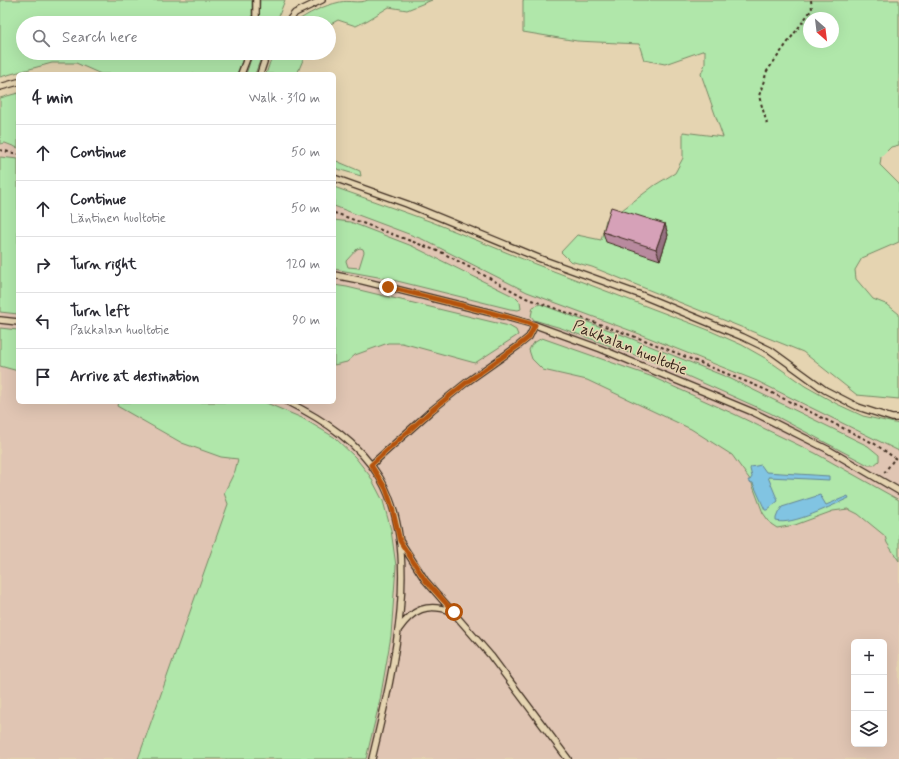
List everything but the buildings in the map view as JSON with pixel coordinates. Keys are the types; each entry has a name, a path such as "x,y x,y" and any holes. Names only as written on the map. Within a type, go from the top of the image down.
{"lane":[{"path":"256,0 256,16"},
{"path":"293,16 322,0"},
{"path":"243,72 247,60"},
{"path":"261,72 264,60"},
{"path":"0,87 16,83"},
{"path":"336,179 407,204 541,259 641,295 743,337 770,350 831,394 858,407 892,418 899,418"},
{"name":"Pakkalan huoltotie","path":"336,275 430,297 535,325 601,349 755,413 827,450 899,491"},
{"path":"0,320 16,322"},
{"path":"371,465 432,410 467,382 529,337 535,325"},
{"path":"292,404 312,414 334,428 354,445 371,465 388,495 400,541 402,583 394,666 372,759"},
{"path":"400,541 425,580 491,656 568,759"},
{"path":"398,629 408,617 418,610 431,607 454,612"}],"path":[{"path":"767,124 759,96 767,71 812,9 811,0"},
{"path":"0,150 16,154"},
{"path":"336,214 443,253 526,298 647,341 764,389 875,444 899,461"},
{"path":"880,480 895,458"}],"shaded area":[{"path":"5,143 16,147 16,404 336,404 336,207 422,239 512,284 899,439 899,759 0,759 0,144"}],"green space":[{"path":"0,0 252,0 252,16 16,16 16,60 242,60 238,72 96,72 76,63 52,63 0,77"},
{"path":"260,0 285,0 279,16 259,16"},
{"path":"368,0 432,0 407,10 389,7 356,26 338,20 336,21 336,16 305,16 333,4 343,2 361,2"},
{"path":"523,0 899,0 899,145 891,147 881,157 880,165 899,184 899,242 862,258 855,270 856,279 873,299 888,305 899,314 899,399 857,395 803,352 592,267 570,261 561,252 577,235 601,240 606,220 618,213 655,185 675,173 683,158 683,132 723,137 701,74 705,64 705,50 665,64 644,60 639,44 577,41 523,32"},
{"path":"251,60 260,60 256,72 247,72"},
{"path":"271,60 303,60 298,72 267,72"},
{"path":"16,94 16,147 5,143 0,144 0,98"},
{"path":"0,157 16,159 16,314 0,312"},
{"path":"336,161 360,171 361,176 336,169"},
{"path":"336,188 432,222 535,264 706,329 742,345 765,358 805,386 837,404 863,416 899,424 899,451 757,381 637,333 527,292 422,239 336,207"},
{"path":"336,220 350,222 412,246 515,297 520,302 521,309 510,309 389,279 336,269","holes":["357,249 363,249 364,252 359,268 348,267 346,261"]},
{"path":"336,285 509,326 516,330 518,335 475,363 402,343 388,343 355,355 347,362 336,365"},
{"path":"540,304 729,378 868,446 879,455 879,461 874,465 868,465 770,413 665,366 561,328 534,320 531,316 533,307"},
{"path":"0,328 16,330 16,370 0,366"},
{"path":"542,338 650,376 734,414 815,453 899,500 899,561 887,543 885,536 858,514 848,509 833,511 795,525 777,528 771,524 763,513 751,481 732,455 691,429 587,380 543,370 532,359 529,350 532,344"},
{"path":"118,404 269,404 302,418 334,437 355,457 370,476 383,501 391,530 396,566 391,636 380,700 366,759 138,759 228,504 224,493 235,471 238,459 221,457 182,443 117,406"}],"water":[{"path":"761,465 766,472 829,476 829,480 768,477 778,501 765,510 753,483 749,482 748,480 752,477 751,467"},
{"path":"820,495 826,505 848,496 849,498 802,518 783,522 776,521 778,513 782,507"}],"route":[{"path":"388,287 535,325 529,337 467,382 432,410 371,465 386,489 400,541 425,580 454,612"}]}
